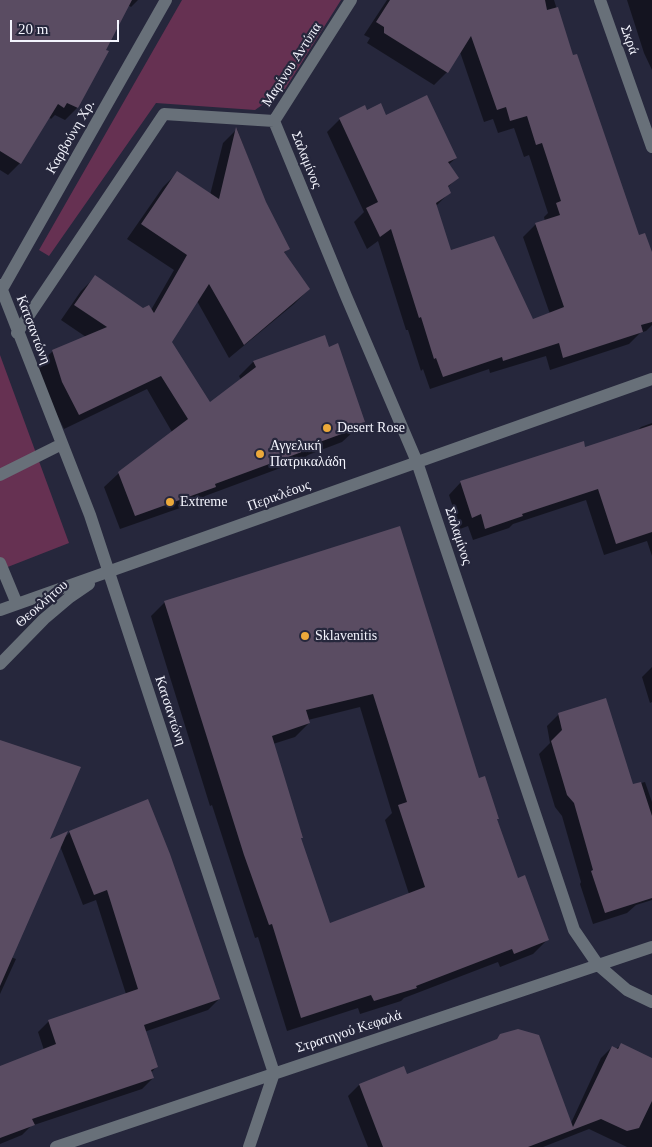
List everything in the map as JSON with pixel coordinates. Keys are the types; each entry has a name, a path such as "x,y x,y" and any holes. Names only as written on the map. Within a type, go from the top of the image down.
{"street":[{"name":"Καρβούνη Χρ.","path":"2,297 166,0"},
{"name":"Μαρίνου Αντύπα","path":"274,121 351,0"},
{"name":"Σκρά","path":"600,0 652,147"},
{"path":"18,333 164,114 274,121"},
{"name":"Σαλαμίνος","path":"274,121 417,462 574,930 598,965 627,990 652,1002"},
{"name":"Κατσαντώνη","path":"2,297 90,515 274,1073"},
{"name":"Περικλέους","path":"0,610 652,379"},
{"path":"0,475 62,444"},
{"path":"0,563 17,604"},
{"name":"Θεοκλήτου","path":"0,664 70,597 108,572"},
{"name":"Στρατηγού Κεφαλά","path":"56,1147 652,947"},
{"path":"249,1147 274,1073"}],"shaded area":[{"path":"182,0 341,0 285,89 255,110 156,103 49,256 39,250"},
{"path":"0,355 69,543 0,570"}],"building":[{"path":"0,0 132,0 106,50 109,51 78,108 67,103 64,108 58,104 21,164 0,151"},
{"path":"390,0 545,0 547,10 558,7 573,55 577,54 639,235 645,233 652,252 652,322 641,325 643,332 563,358 559,343 503,361 502,357 443,377 436,358 434,359 421,317 419,318 391,229 380,237 366,208 378,202 339,118 365,105 367,110 381,103 386,115 427,95 457,158 448,162 459,178 448,186 451,193 436,203 451,250 494,236 533,319 564,307 535,223 560,215 556,203 561,201 542,143 536,145 527,116 510,121 506,107 497,110 471,36 448,73 384,33 384,27 376,22"},
{"path":"236,127 266,202 290,249 284,252 310,289 244,345 209,284 172,342 210,402 256,367 253,361 325,335 329,347 338,343 365,422 356,425 358,428 317,443 318,446 215,484 216,487 135,516 118,472 188,419 161,376 79,415 62,382 52,350 107,327 74,305 95,275 143,308 149,305 154,313 187,255 141,224 177,171 219,199"},
{"path":"652,425 652,532 616,544 598,489 522,514 523,516 485,529 481,514 472,518 460,481 584,441 585,447"},
{"path":"400,526 479,778 485,776 499,819 497,819 518,878 525,875 549,940 514,954 512,949 416,986 417,988 374,1001 371,995 301,1018 272,924 269,925 244,855 164,601","holes":["373,694 407,802 398,805 425,887 330,923 301,838 303,838 272,736 310,723 306,710"]},
{"path":"606,698 633,784 641,782 652,816 652,898 605,913 591,871 593,870 574,803 567,795 551,741 562,730 558,713"},
{"path":"0,740 81,767 50,839 68,831 0,986"},
{"path":"148,799 170,854 220,999 144,1025 158,1067 151,1070 154,1078 32,1119 35,1125 0,1138 0,1066 56,1044 48,1020 138,989 107,890 94,895 69,831"},
{"path":"518,1029 539,1035 573,1127 612,1046 618,1049 621,1043 652,1058 652,1101 639,1128 627,1131 601,1119 528,1147 383,1147 359,1084 404,1066 407,1074 497,1039 500,1034"}],"place":[{"name":"Desert Rose","path":"327,428"},
{"name":"Αγγελική Πατρικαλάδη","path":"260,454"},
{"name":"Extreme","path":"170,502"},
{"name":"Sklavenitis","path":"305,636"}]}
